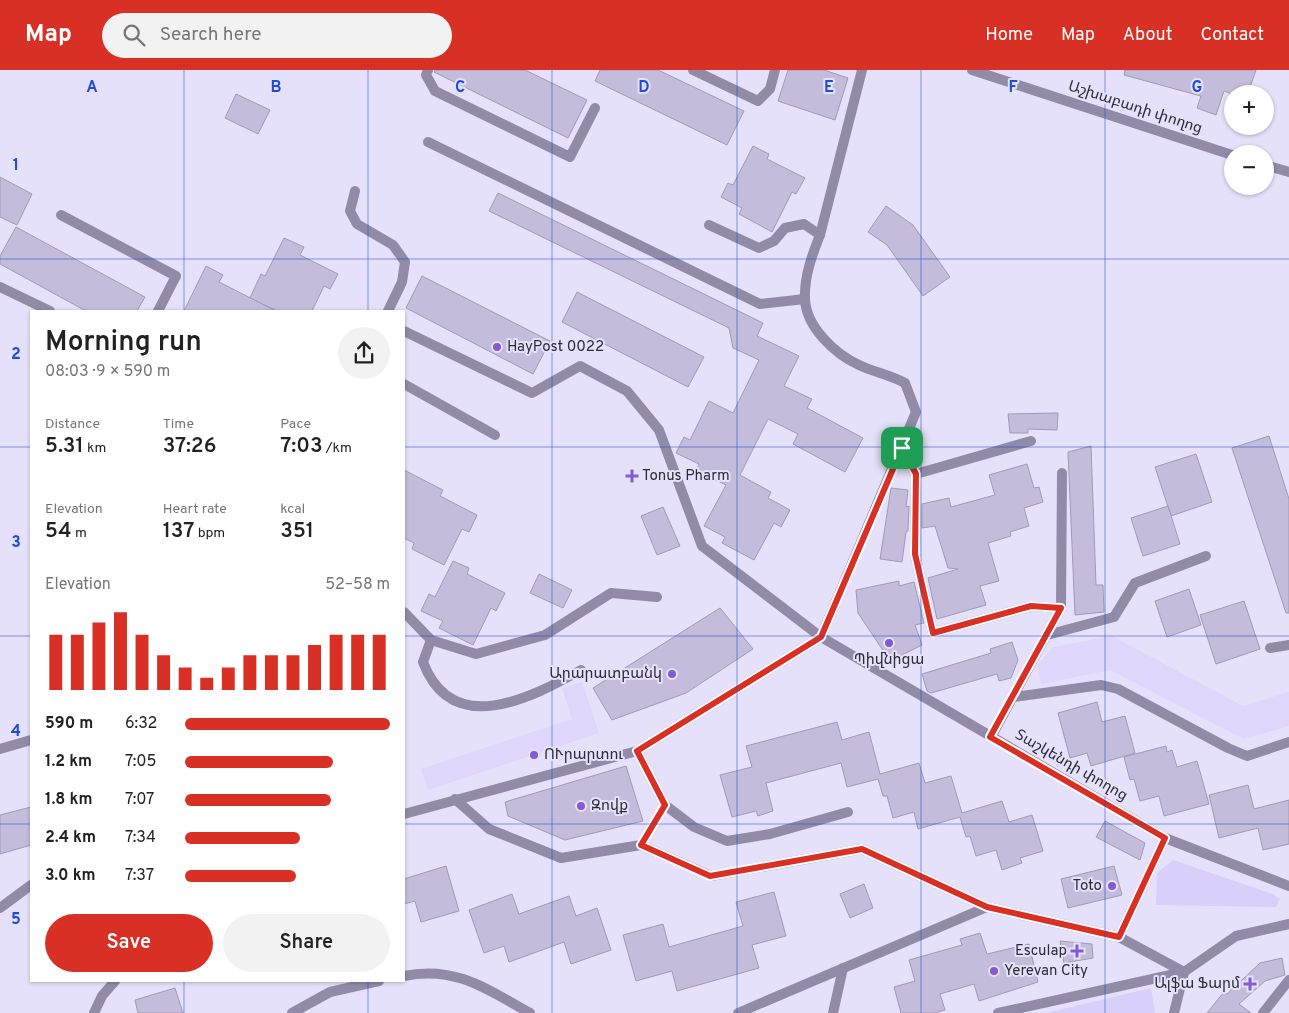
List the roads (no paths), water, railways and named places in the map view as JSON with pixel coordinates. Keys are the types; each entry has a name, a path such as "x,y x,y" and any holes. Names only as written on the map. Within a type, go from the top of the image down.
{"street":[{"path":"428,70 426,75 435,91 570,157 595,108"},
{"path":"694,70 758,101 770,89 775,70"},
{"path":"405,814 637,751 821,637 916,412 906,383 890,374 859,365 835,350 818,331 809,314 805,300 812,256 820,235 862,70"},
{"name":"Աշխաբադի փողոց","path":"972,70 1000,75 1224,152"},
{"path":"428,142 760,304 805,300"},
{"path":"1274,168 1289,172"},
{"path":"355,191 350,211 357,224 393,245 405,262 402,282 388,310"},
{"path":"61,215 176,276 159,310"},
{"path":"709,225 759,248 774,241 785,228 804,224 820,235"},
{"path":"0,287 48,310"},
{"name":"Տաշկենդի փողոց","path":"405,330 532,393 580,366 627,391 659,430 702,546 821,637 1165,838 1289,886"},
{"path":"405,385 495,435"},
{"path":"916,474 1032,441"},
{"path":"902,448 916,474 915,554 933,633 1031,606 1061,608"},
{"path":"990,737 1014,697 1061,608 1062,473"},
{"path":"1047,635 1114,617 1135,583 1206,556"},
{"path":"405,613 431,640 476,654 545,635 611,593 657,597"},
{"path":"431,640 423,662 429,677 443,694 461,704 470,706 497,705 522,699 550,688 581,670"},
{"path":"1270,648 1289,645"},
{"path":"1014,697 1101,685 1118,689 1228,748 1247,756 1289,742"},
{"path":"0,750 30,740"},
{"path":"637,751 665,805 694,828 727,841 770,834 848,812"},
{"path":"454,799 489,828 561,858 641,845 710,876 862,849 987,907 1119,937 1184,972"},
{"path":"1119,937 1165,838"},
{"path":"0,908 30,886"},
{"path":"738,1013 987,907"},
{"path":"998,1013 1184,972 1236,936 1289,924"},
{"path":"833,1013 843,968"},
{"path":"1174,1013 1184,972"},
{"path":"405,976 418,973 460,977 493,990 530,1013"},
{"path":"1263,1013 1289,980"},
{"path":"94,1013 102,996 114,982"},
{"path":"292,1013 330,992 375,982"}],"place":[{"name":"HayPost 0022","path":"497,347"},
{"name":"Tonus Pharm","path":"632,476"},
{"name":"Պիվնիցա","path":"889,643"},
{"name":"Արարատբանկ","path":"672,674"},
{"name":"ՈՒրարտու","path":"534,755"},
{"name":"Զովք","path":"581,806"},
{"name":"Toto","path":"1112,886"},
{"name":"Esculap","path":"1077,951"},
{"name":"Yerevan City","path":"994,971"},
{"name":"Ալֆա Ֆարմ","path":"1250,984"}]}
